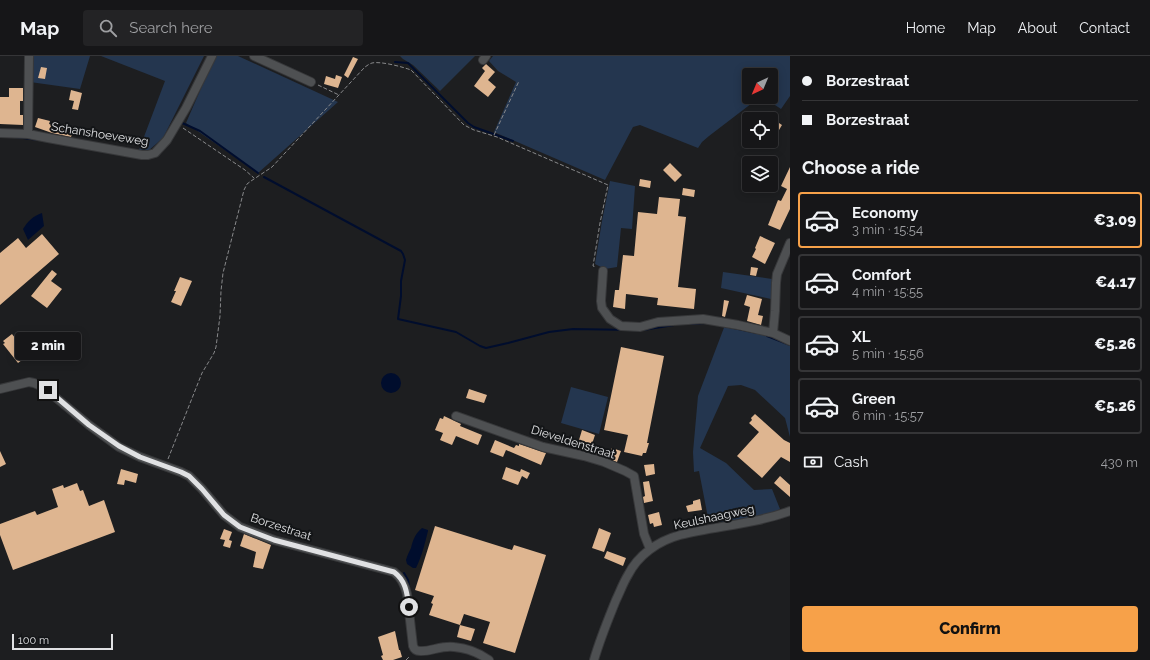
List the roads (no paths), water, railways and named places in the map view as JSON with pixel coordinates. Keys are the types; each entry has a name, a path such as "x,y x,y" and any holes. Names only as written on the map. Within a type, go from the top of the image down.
{"street":[{"path":"28,134 29,56"},
{"name":"Schanshoeveweg","path":"0,133 28,134 148,155 155,152 163,145 178,122 212,56"},
{"path":"254,56 311,82"},
{"path":"774,333 777,274 790,243"},
{"path":"603,271 600,301 602,308 610,319 621,326 640,327 658,322 703,320 738,325 774,333 790,341"},
{"name":"Borzestraat","path":"0,389 24,383 38,384 48,390 110,441 134,455 189,476 224,515 240,527 274,540 388,570 399,576 403,581 407,594 414,649 418,651 440,647 454,647 480,655 488,660"},
{"name":"Dieveldenstraat","path":"456,416 543,447 604,462 634,476 644,534 650,549"},
{"name":"Keulshaagweg","path":"594,660 604,627 628,575 634,565 650,549 662,542 681,535 760,519 790,511"}],"waterway":[{"path":"395,62 408,63 468,123 474,127 513,141"},
{"path":"182,108 188,96"},
{"path":"180,122 200,131 258,173"},
{"path":"15,137 39,140"},
{"path":"264,177 401,251 405,260 401,281 398,319 456,332 486,348 549,332 573,329 633,330"},
{"path":"691,324 706,323"},
{"path":"643,330 674,325"},
{"path":"724,326 757,333"},
{"path":"767,336 790,345"},
{"path":"404,573 408,580 409,587"}]}
